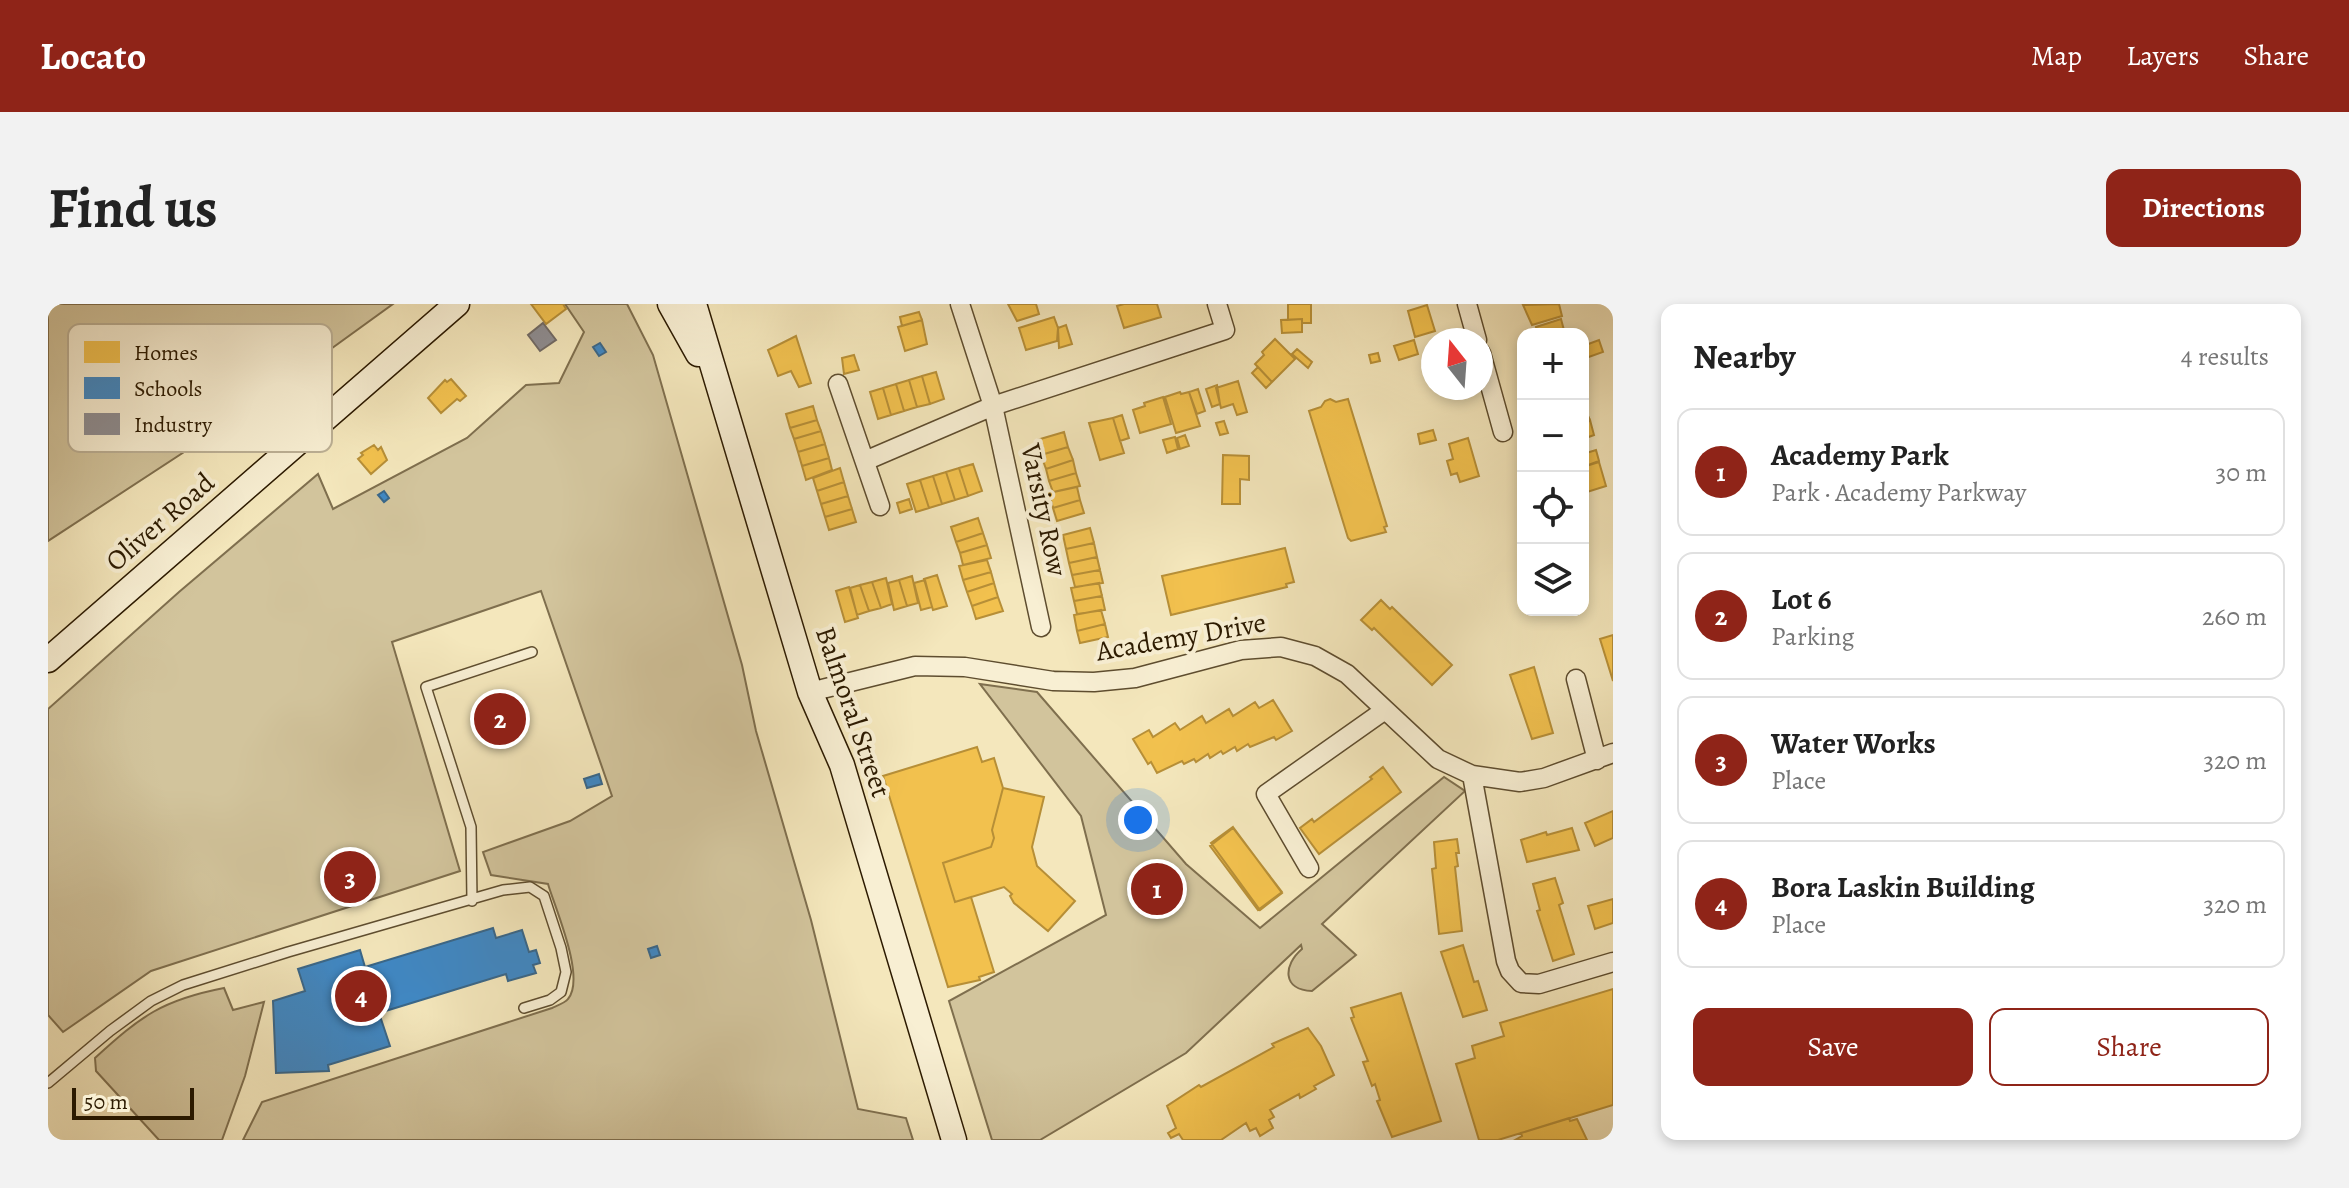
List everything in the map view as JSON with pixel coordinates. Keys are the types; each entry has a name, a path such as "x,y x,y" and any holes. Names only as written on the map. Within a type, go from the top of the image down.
{"main road":[{"name":"Oliver Road","path":"332,413 457,304"},
{"path":"670,304 719,391"},
{"name":"Balmoral Street","path":"694,304 810,692 842,765 954,1140"},
{"name":"Oliver Road","path":"48,660 287,452"}],"street":[{"name":"Varsity Row","path":"960,304 993,406 1041,627"},
{"path":"865,461 993,406 1225,330 1217,304"},
{"path":"1467,304 1474,328"},
{"path":"838,384 880,506"},
{"path":"1493,396 1503,432"},
{"name":"Academy Drive","path":"810,692 915,666 965,667 1053,681 1094,682 1135,678 1241,650 1281,647 1315,656 1347,674 1438,759 1472,775 1520,782 1544,778 1605,757"},
{"path":"1576,679 1605,757"},
{"path":"1309,868 1266,794 1385,710"},
{"path":"1472,775 1510,971 1521,983 1539,984 1613,962"}],"lane":[{"path":"472,901 471,827 426,687 532,652"},
{"path":"48,1083 130,1016 183,985 503,890 530,887 544,896 566,972 561,992 550,1000 524,1008"}],"shaded area":[{"path":"48,304 393,304 332,348 332,324 68,324 68,452 184,452 48,541"},
{"path":"565,304 627,304 653,355 742,665 756,731 811,920 858,1109 906,1118 913,1140 243,1140 262,1102 552,1008 568,999 573,989 571,960 548,884 491,875 483,852 570,821 612,796 541,591 392,642 460,871 151,971 63,1032 48,1015 48,709 318,474 333,509 467,438 526,385 559,383 584,332"},
{"path":"980,684 1037,692 1186,864 1260,928 1444,777 1465,791 1322,924 1356,955 1312,991 1295,986 1289,976 1291,962 1302,949 1301,945 1186,1053 1040,1140 992,1140 949,1001 1106,915 1081,816"},
{"path":"224,988 233,1010 264,1002 245,1076 222,1140 159,1140 96,1071 95,1058 126,1031 168,1004"}],"building: Homes":[{"path":"531,304 563,304 566,309 546,324"},
{"path":"1008,304 1036,304 1039,314 1017,321"},
{"path":"1157,304 1161,317 1124,328 1117,306"},
{"path":"1288,304 1311,304 1311,323 1302,323 1302,319 1288,320"},
{"path":"1559,304 1562,316 1532,325 1523,305"},
{"path":"1427,305 1434,328 1421,328 1421,335 1415,337 1408,311"},
{"path":"919,312 922,320 902,326 900,317"},
{"path":"1054,317 1058,328 1057,341 1026,350 1019,328"},
{"path":"1302,319 1302,332 1282,333 1281,320"},
{"path":"1561,319 1563,328 1536,328"},
{"path":"922,320 927,344 905,351 898,327"},
{"path":"1066,325 1072,344 1059,348 1058,328"},
{"path":"796,336 811,383 799,387 791,371 778,376 768,350"},
{"path":"1275,339 1295,359 1272,382 1255,364"},
{"path":"1414,340 1418,354 1399,360 1394,346"},
{"path":"1599,340 1603,352 1589,357 1589,344"},
{"path":"1297,349 1312,362 1308,368 1292,354"},
{"path":"1378,353 1380,361 1371,363 1369,355"},
{"path":"854,355 859,370 844,374 842,358"},
{"path":"1258,367 1272,382 1266,388 1252,373"},
{"path":"936,372 944,399 930,404 922,376"},
{"path":"922,376 930,404 917,407 909,380"},
{"path":"451,379 466,396 460,401 457,399 441,413 428,398 445,380"},
{"path":"909,380 917,407 904,411 896,384"},
{"path":"1238,381 1247,412 1237,415 1233,404 1221,408 1216,388"},
{"path":"896,384 904,411 891,415 883,388"},
{"path":"1217,385 1220,404 1212,407 1206,389"},
{"path":"883,388 891,415 878,419 870,392"},
{"path":"1198,389 1205,411 1197,414 1189,392"},
{"path":"1189,392 1200,426 1176,433 1165,397"},
{"path":"1163,397 1171,424 1140,433 1133,410"},
{"path":"1330,399 1336,402 1348,399 1387,526 1384,527 1386,532 1351,541 1348,538 1309,411 1321,407"},
{"path":"813,406 817,420 790,428 786,414"},
{"path":"1122,415 1129,438 1120,441 1113,418"},
{"path":"1113,418 1124,453 1100,460 1089,423"},
{"path":"817,420 821,431 794,439 790,428"},
{"path":"1589,420 1594,435 1589,437"},
{"path":"1224,421 1228,433 1220,435 1216,423"},
{"path":"1433,430 1436,440 1420,444 1418,434"},
{"path":"821,431 825,444 798,452 794,439"},
{"path":"1064,432 1068,447 1041,455 1037,440"},
{"path":"1185,435 1189,446 1180,449 1177,438"},
{"path":"1175,437 1178,449 1167,453 1163,440"},
{"path":"1468,438 1479,476 1460,482 1457,473 1451,475 1447,461 1453,459 1449,444"},
{"path":"825,444 829,458 802,466 798,452"},
{"path":"374,445 378,450 381,447 387,460 371,474 358,459 363,455 361,453"},
{"path":"1068,447 1073,460 1046,469 1041,455"},
{"path":"1596,450 1599,461 1589,465 1589,452"},
{"path":"1223,455 1249,456 1249,480 1240,479 1240,504 1222,504"},
{"path":"829,458 832,470 806,480 802,466"},
{"path":"1073,460 1076,473 1049,481 1046,469"},
{"path":"1599,462 1606,486 1589,491 1589,465"},
{"path":"973,464 982,491 968,496 959,468"},
{"path":"840,468 844,482 817,491 813,478"},
{"path":"959,468 968,496 955,500 946,472"},
{"path":"946,472 955,500 942,504 933,476"},
{"path":"1076,473 1080,486 1053,492 1049,481"},
{"path":"933,476 942,504 929,508 920,480"},
{"path":"920,480 929,508 916,512 907,484"},
{"path":"844,482 848,496 821,504 817,491"},
{"path":"1077,487 1080,500 1053,508 1049,493"},
{"path":"848,496 852,509 825,517 821,504"},
{"path":"909,499 912,509 900,513 897,503"},
{"path":"1080,500 1084,513 1057,521 1053,508"},
{"path":"852,509 856,522 829,530 825,517"},
{"path":"978,518 983,533 956,542 951,527"},
{"path":"1090,528 1094,543 1066,549 1063,535"},
{"path":"983,533 987,545 960,553 956,542"},
{"path":"1094,543 1097,557 1069,563 1066,549"},
{"path":"987,545 991,558 963,565 960,553"},
{"path":"1285,548 1294,582 1286,584 1287,587 1171,615 1162,576"},
{"path":"1097,557 1100,570 1072,575 1069,563"},
{"path":"987,560 991,572 963,580 959,566"},
{"path":"1100,570 1103,583 1075,587 1072,575"},
{"path":"991,572 994,583 967,592 963,580"},
{"path":"937,575 947,606 933,610 924,579"},
{"path":"912,576 918,603 907,606 899,580"},
{"path":"886,578 892,604 881,608 872,582"},
{"path":"899,580 907,606 894,610 888,583"},
{"path":"925,580 932,607 921,610 914,583"},
{"path":"872,582 881,608 869,611 860,585"},
{"path":"994,583 998,597 972,606 967,592"},
{"path":"1099,583 1102,596 1074,601 1071,588"},
{"path":"860,585 869,611 857,615 850,588"},
{"path":"849,587 858,618 845,622 836,591"},
{"path":"1102,596 1105,610 1077,614 1074,601"},
{"path":"998,597 1003,611 976,619 972,606"},
{"path":"1381,600 1452,665 1432,685 1374,628 1372,630 1361,620"},
{"path":"1101,610 1105,624 1077,631 1074,615"},
{"path":"1105,624 1108,637 1080,643 1077,631"},
{"path":"1613,635 1613,681 1600,639"},
{"path":"1534,667 1553,733 1532,739 1510,675"},
{"path":"1273,700 1292,731 1276,740 1274,737 1250,747 1248,744 1237,751 1235,747 1210,758 1208,754 1196,762 1194,759 1184,764 1182,761 1157,773 1133,739 1149,730 1153,737 1175,723 1180,730 1202,716 1206,723 1229,709 1233,716 1255,702 1259,708"},
{"path":"977,747 982,762 994,758 1003,788 992,830 994,838 991,847 943,863 955,902 971,897 994,972 979,977 980,980 948,987 883,776"},
{"path":"1383,767 1401,792 1319,854 1300,828 1312,819 1314,822 1372,779 1370,777"},
{"path":"1003,788 1044,797 1032,847 1037,866 1075,901 1048,931 1014,903 1012,894 1004,887 955,902 943,863 991,847 994,838 992,830"},
{"path":"1613,811 1613,838 1595,846 1585,823"},
{"path":"1233,827 1282,893 1260,910 1211,843"},
{"path":"1233,828 1282,892 1258,910 1210,846"},
{"path":"1572,828 1579,850 1527,862 1521,840"},
{"path":"1457,839 1459,853 1456,853 1458,866 1455,867 1462,931 1439,934 1432,869 1436,868 1434,842"},
{"path":"1555,878 1563,903 1559,905 1574,954 1553,961 1537,911 1540,910 1533,884"},
{"path":"1613,899 1613,923 1595,929 1588,906"},
{"path":"1463,945 1474,982 1478,981 1487,1010 1463,1017 1441,952"},
{"path":"1613,989 1613,1105 1498,1140 1479,1140 1456,1064 1475,1058 1472,1046 1504,1036 1500,1023"},
{"path":"1401,993 1441,1121 1392,1137 1377,1101 1380,1100 1375,1084 1372,1086 1363,1062 1368,1061 1351,1018 1354,1017 1351,1008"},
{"path":"1308,1028 1321,1046 1334,1075 1300,1098 1299,1094 1270,1110 1274,1117 1269,1120 1273,1128 1260,1136 1256,1128 1250,1131 1246,1123 1221,1140 1183,1140 1179,1134 1171,1138 1168,1133 1176,1128 1167,1106 1199,1085 1201,1087 1274,1047 1272,1044"},
{"path":"1569,1118 1570,1121 1577,1119 1587,1140 1515,1140 1522,1136 1521,1133"}],"building: Schools":[{"path":"600,343 606,352 599,356 593,347"},
{"path":"384,491 389,498 384,502 378,495"},
{"path":"599,774 602,784 587,788 584,779"},
{"path":"361,865 366,883 340,890 335,872"},
{"path":"493,928 496,938 522,930 529,952 536,950 540,963 533,965 536,973 508,981 506,974 379,1013 390,1046 328,1065 329,1071 276,1073 273,1001 305,991 298,969 360,950 365,967"},
{"path":"657,946 660,955 651,958 648,949"}],"building: Industry":[{"path":"543,323 556,340 540,351 528,335"}],"place":[{"name":"Lot 6","path":"500,719"},
{"name":"Water Works","path":"350,877"},
{"name":"Academy Park","path":"1157,889"},
{"name":"Bora Laskin Building","path":"361,996"}]}
